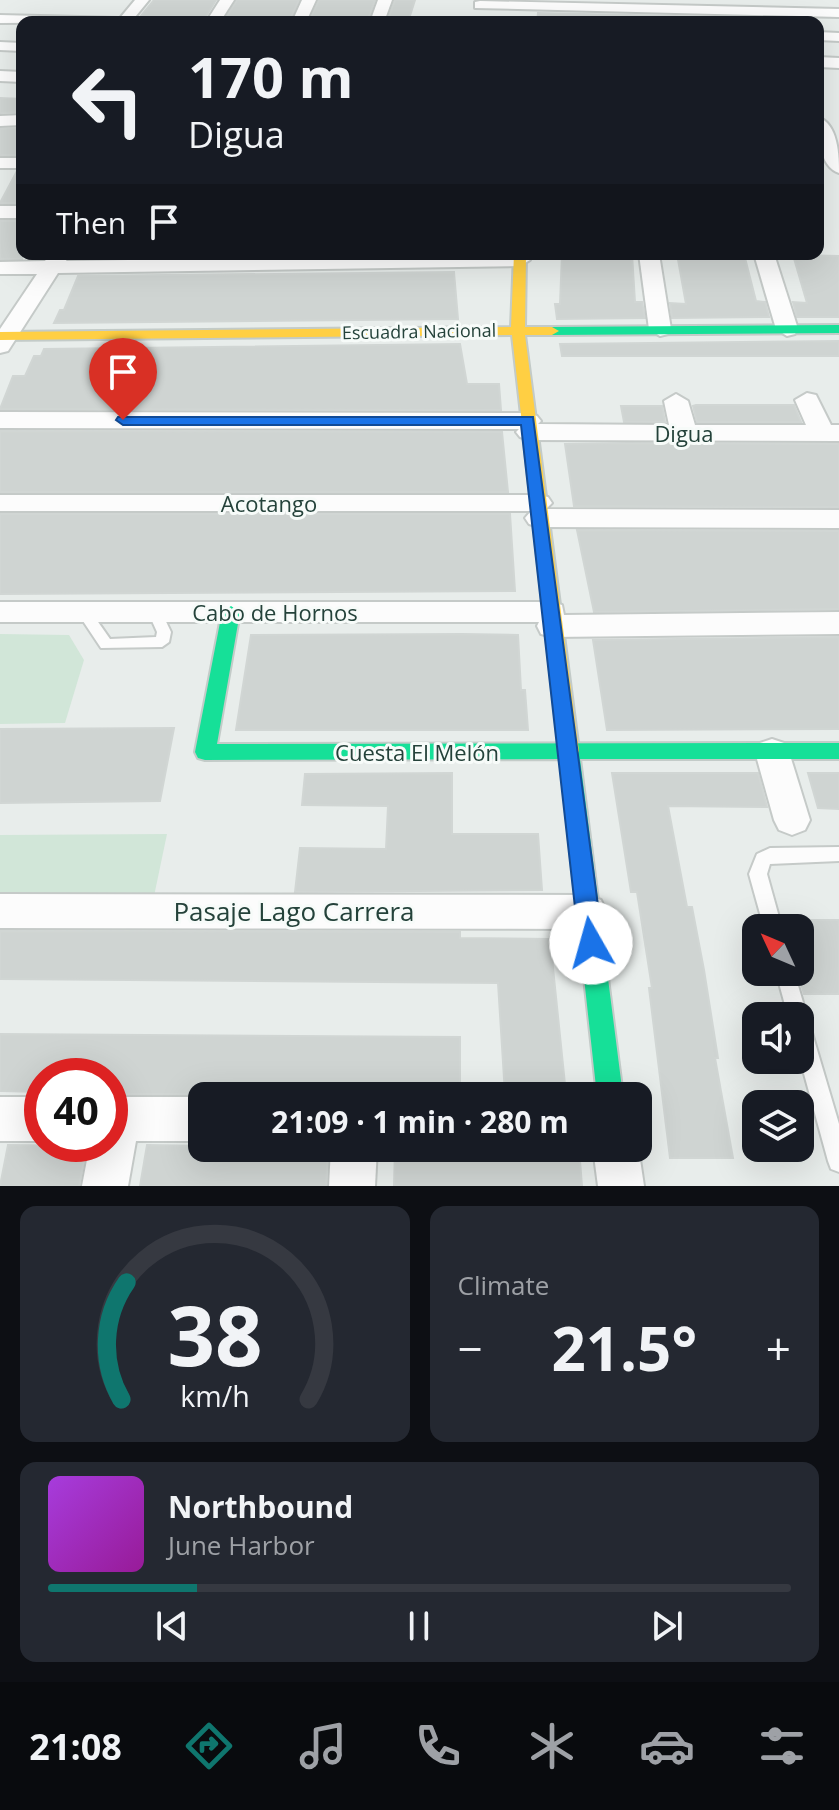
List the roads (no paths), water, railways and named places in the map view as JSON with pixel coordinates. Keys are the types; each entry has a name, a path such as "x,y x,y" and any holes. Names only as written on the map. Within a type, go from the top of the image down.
{"street":[{"path":"128,16 142,0"},
{"path":"479,2 839,13"},
{"path":"824,124 839,168"},
{"path":"0,268 56,261 172,260"},
{"path":"520,260 518,330 608,1082"},
{"path":"650,260 660,329"},
{"path":"766,260 787,329"},
{"path":"2,339 56,261"},
{"name":"Escuadra Nacional","path":"2,339 518,330 839,329"},
{"path":"807,400 830,433"},
{"path":"676,401 684,433"},
{"name":"Digua","path":"0,420 830,433"},
{"name":"Acotango","path":"0,503 839,519"},
{"name":"Cabo de Hornos","path":"0,612 231,612 839,623"},
{"name":"Cuesta El Melón","path":"231,612 205,752 839,751"},
{"path":"772,752 792,820"},
{"name":"Pasaje Lago Carrera","path":"0,911 587,912"},
{"path":"0,1119 24,1119"},
{"path":"128,1119 188,1119"},
{"path":"105,1186 108,1162"},
{"path":"352,1186 353,1162"},
{"path":"618,1162 621,1186"}],"lane":[{"path":"769,914 758,874 763,859 770,855 839,854"},
{"path":"814,1073 839,1161"}]}
